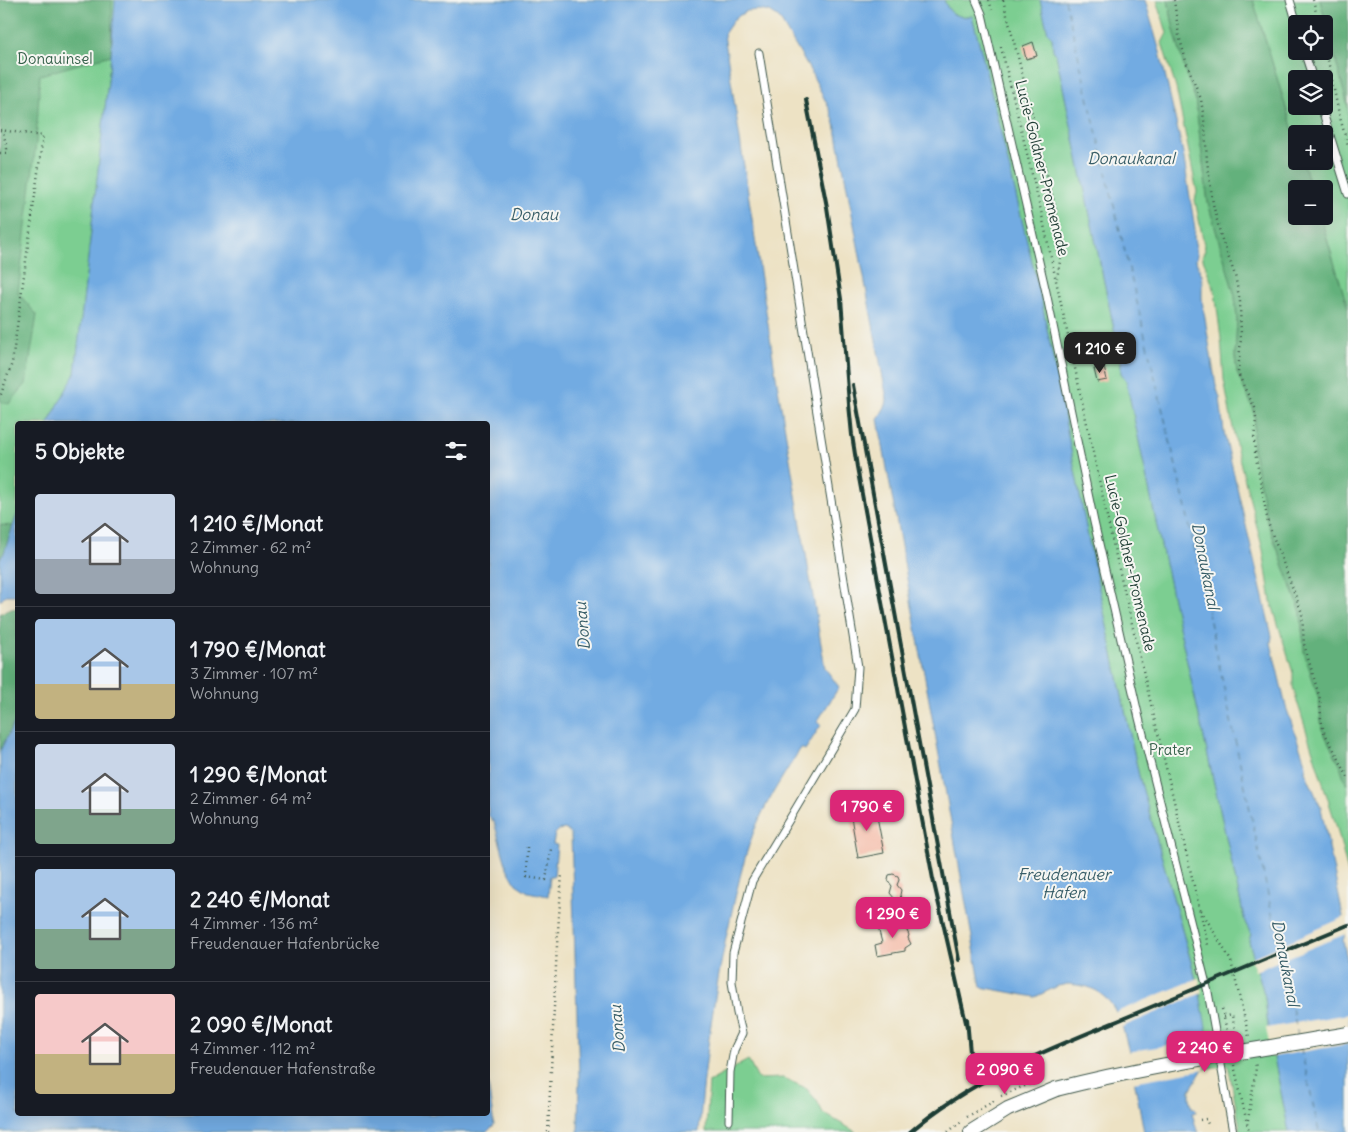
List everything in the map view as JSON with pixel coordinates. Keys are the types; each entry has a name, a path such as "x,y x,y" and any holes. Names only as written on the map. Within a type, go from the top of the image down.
{"street":[{"path":"971,1132 1008,1109 1056,1089 1100,1078 1348,1034"}],"lane":[{"path":"976,0 982,14 1033,234 1094,522 1135,700 1208,992 1233,1132"},
{"path":"1290,0 1294,15"},
{"path":"730,1122 730,1072 734,1050 742,1033 732,982 733,953 752,881 854,709 858,667 758,53"},
{"path":"1324,115 1348,194"}],"path":[{"path":"989,0 992,10"},
{"path":"1003,0 1059,223 1062,250 1057,279"},
{"path":"1174,0 1179,36 1201,99 1213,204 1240,302 1238,373 1255,408 1254,452 1268,522 1302,613 1304,644 1320,699 1324,732 1348,778"},
{"path":"1313,0 1317,15"},
{"name":"Lucie-Goldner-Promenade","path":"999,38 1057,279 1111,535 1209,952"},
{"path":"1328,60 1348,146"},
{"path":"0,153 6,153 7,149 1,130 43,136 12,362 0,396"},
{"path":"527,847 526,877 546,880 551,849"},
{"path":"548,1132 562,874"},
{"path":"1199,907 1231,960 1249,1038"},
{"path":"1222,1008 1229,1041"},
{"path":"1224,1017 1232,1016 1237,1041"},
{"path":"1232,1058 1249,1132"},
{"path":"1248,1124 1256,1068 1254,1058"},
{"path":"1200,1120 1206,1119 1208,1124"}],"green space":[{"name":"Donauinsel","path":"0,0 115,0 111,55 75,374 50,421 15,421 15,520 4,553 0,559"},
{"path":"0,0 112,0 111,55 40,75 36,142 18,293 37,315 26,384 9,404 0,401"},
{"name":"Prater","path":"944,0 1040,0 1048,33 1052,37 1053,50 1056,54 1121,362 1121,373 1126,380 1245,922 1251,934 1249,941 1265,997 1268,1028 1289,1132 1241,1132 1228,1065 1203,1069 1196,979 1139,776 1089,542 1043,308 982,54 972,16 958,16 954,14"},
{"path":"1157,0 1168,0 1174,30 1195,98 1208,203 1235,296 1237,320 1235,357 1237,373 1254,410 1253,450 1267,521 1301,612 1302,631 1319,700 1322,729 1340,765 1346,784 1348,784 1348,873 1337,828 1293,687 1293,673 1271,601 1263,550 1237,450 1224,380 1215,292 1202,256 1205,250 1195,200 1197,192 1176,88 1162,43 1167,33"},
{"path":"1168,0 1253,0 1291,125 1288,125 1288,170 1306,170 1308,180 1288,180 1288,225 1323,225 1348,308 1348,784 1346,784 1340,765 1322,729 1319,700 1304,652 1301,612 1267,521 1253,450 1254,410 1237,373 1235,357 1237,320 1235,296 1208,203 1195,98 1186,74"},
{"path":"1253,0 1320,0 1324,15 1288,15 1288,60 1333,60 1333,50 1348,107 1348,308 1323,225 1333,225 1333,180 1308,180 1306,170 1333,170 1333,125 1291,125 1288,115 1333,115 1333,70 1288,70 1288,114"},
{"path":"1320,0 1348,0 1348,107 1333,50 1333,15 1324,15"},
{"path":"0,525 13,526 4,553 0,559"},
{"path":"15,608 15,721 0,751 0,614 6,610"},
{"path":"748,1060 758,1079 783,1078 806,1088 817,1101 823,1113 856,1132 706,1132 709,1082"}],"water":[{"name":"Donau","path":"115,0 944,0 954,14 958,16 972,16 1043,308 1089,542 1139,776 1200,994 1208,1038 1203,1069 1190,1090 1192,1108 1195,1108 1196,1112 1192,1113 1199,1132 1144,1132 1123,1029 1109,1001 1097,991 1088,987 1068,984 1058,986 1035,997 981,987 878,419 886,405 887,399 835,124 811,72 779,18 770,12 759,10 747,11 735,18 724,34 774,364 825,668 839,687 817,722 821,725 805,750 801,748 772,795 757,824 749,845 732,911 716,993 704,1077 699,1132 578,1132 579,1076 571,834 565,829 559,830 555,834 553,844 557,845 554,876 550,876 548,896 528,892 516,884 507,868 494,822 490,817 490,421 50,421 75,373 111,55"},
{"name":"Donaukanal","path":"1040,0 1145,0 1160,52 1183,153 1195,229 1196,260 1202,277 1202,300 1216,386 1220,398 1224,432 1272,636 1271,643 1286,707 1306,765 1305,771 1321,808 1343,916 1345,934 1343,941 1348,963 1348,1132 1289,1132 1268,1027 1265,997 1249,941 1251,934 1245,922 1126,380 1121,373 1121,362 1056,54 1053,50 1052,37 1048,33"},
{"path":"15,520 15,595 6,595 0,601 0,559 4,553"},
{"path":"15,721 15,1116 490,1116 490,1097 494,1125 487,1132 0,1132 0,751"}],"pier":[{"path":"1345,917 1348,933 1255,971 1251,958"},
{"path":"1199,978 1202,993 1120,1028 1114,1013"},
{"path":"1348,1014 1348,1044 1272,1057 1266,1028"},
{"path":"1210,1038 1205,1069 1133,1082 1127,1052"}],"building":[{"path":"1033,42 1037,56 1026,59 1023,46"},
{"path":"1104,367 1107,380 1097,382 1094,369"},
{"path":"875,806 884,853 858,858 850,811"},
{"path":"889,875 898,876 897,885 901,890 900,895 903,904 900,915 892,905 894,898 890,893 892,886 888,879"},
{"path":"904,922 911,944 905,948 905,951 877,956 875,945 882,943 878,927"}],"ferry route":[{"path":"1065,0 1185,504 1298,1036"},
{"path":"1301,1049 1319,1132"}],"railway":[{"path":"806,100 827,207 841,299 849,404 857,467 933,879 967,1027"},
{"path":"853,385 959,960"},
{"path":"910,1132 960,1096 1014,1066 1070,1040 1348,925"},
{"path":"967,1019 971,1064"}],"water label":[{"name":"Freudenauer Hafen","path":"1064,883"}]}
